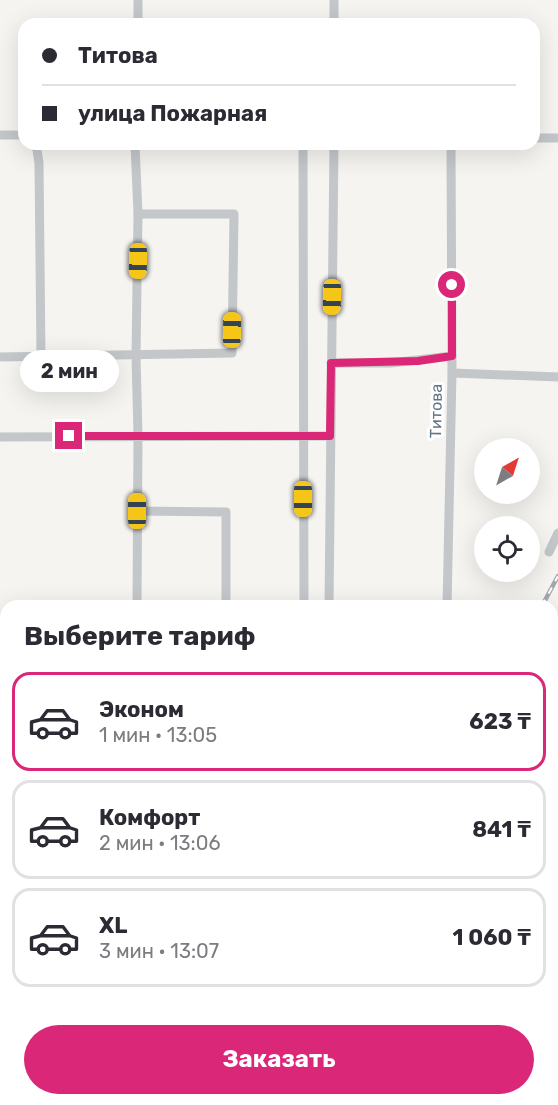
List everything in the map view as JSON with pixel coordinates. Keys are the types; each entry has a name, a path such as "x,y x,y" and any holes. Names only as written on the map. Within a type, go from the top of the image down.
{"street":[{"path":"138,0 138,18"},
{"path":"334,0 334,18"},
{"path":"0,135 18,135"},
{"path":"540,138 558,138"},
{"path":"37,150 39,164 41,357"},
{"path":"135,150 138,214 137,600"},
{"path":"303,150 304,600"},
{"path":"329,600 334,150"},
{"name":"Титова","path":"447,600 452,373 451,150"},
{"path":"0,357 232,353 234,214 138,214"},
{"path":"331,363 400,362 452,356"},
{"path":"452,373 558,377"},
{"path":"0,437 330,436"},
{"path":"137,511 226,512 226,600"},
{"path":"549,552 558,533"}],"railway":[{"path":"545,600 558,576"}],"route":[{"path":"69,436 330,436 331,363 391,363 452,356 452,285"}]}
